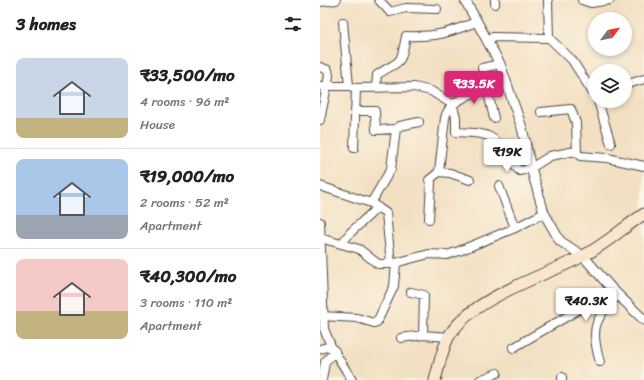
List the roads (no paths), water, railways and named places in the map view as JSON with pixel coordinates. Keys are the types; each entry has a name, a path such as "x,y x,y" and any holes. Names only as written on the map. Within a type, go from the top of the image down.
{"main road":[{"path":"435,380 449,337 465,317 490,301 525,282 583,256 644,214"}],"street":[{"path":"320,2 336,0"},
{"path":"379,0 390,12 406,4 437,9"},
{"path":"465,0 500,64 522,128 530,168 544,213 560,241 583,256 615,292 644,320"},
{"path":"548,0 549,38"},
{"path":"582,0 591,2 610,0"},
{"path":"343,22 356,110 354,148"},
{"path":"376,88 377,76 400,62 406,36 430,37 446,34 476,22"},
{"path":"487,41 493,37 549,38 572,60 588,85"},
{"path":"494,118 482,68 500,64"},
{"path":"320,67 328,70 324,86 320,120"},
{"path":"632,83 644,79"},
{"path":"324,86 376,88 414,87 431,91 452,104 456,117 456,132 487,134 520,171 530,168 550,156 575,151 580,156 606,158 644,166"},
{"path":"439,172 447,110 452,104 486,87"},
{"path":"600,108 611,144"},
{"path":"541,112 571,109 576,123 577,153"},
{"path":"356,110 375,111 376,130 396,129 400,126 419,122"},
{"path":"342,243 375,205 391,169 396,129"},
{"path":"633,163 644,159"},
{"path":"428,219 431,182 429,180 439,172 450,173 470,180"},
{"path":"320,186 375,205 386,213 386,228 393,264 394,286 377,322 374,323 357,318 321,319"},
{"path":"499,186 515,228"},
{"path":"320,238 359,249 378,264 393,264 429,254 447,255 515,228 544,213"},
{"path":"320,222 321,319 333,349 352,380"},
{"path":"411,292 424,294 423,335"},
{"path":"513,348 546,328 615,292"},
{"path":"600,362 594,344 595,326 603,309 615,292"},
{"path":"401,338 423,335 449,337"},
{"path":"320,349 333,349"},
{"path":"322,380 324,362 333,349"},
{"path":"480,380 497,373"}]}
